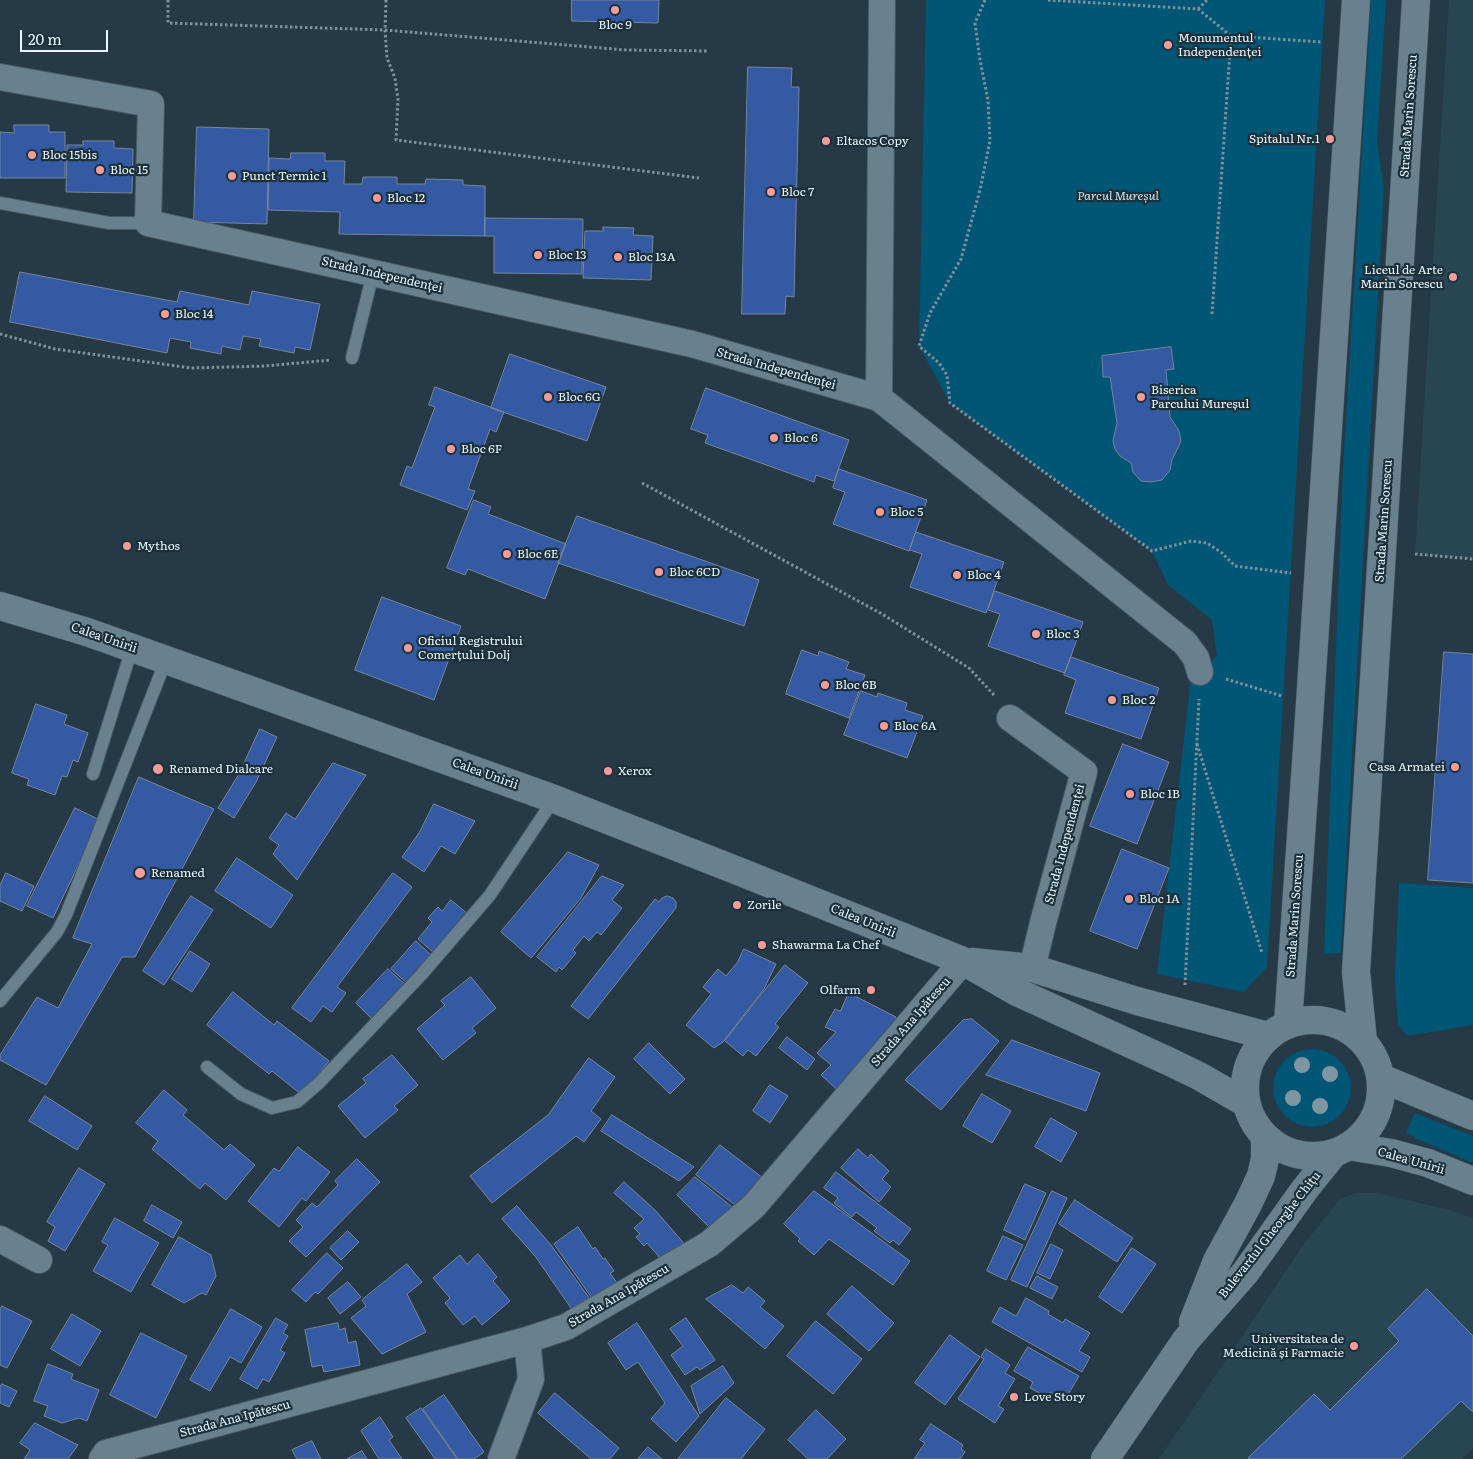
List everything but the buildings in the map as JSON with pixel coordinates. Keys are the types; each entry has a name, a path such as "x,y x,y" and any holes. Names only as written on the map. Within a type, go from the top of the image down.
{"main road":[{"name":"Strada Marin Sorescu","path":"1278,1030 1308,734 1356,0"},
{"name":"Strada Marin Sorescu","path":"1363,1041 1356,972 1416,0"},
{"name":"Calea Unirii","path":"0,606 88,632 554,799 733,868 963,961 1017,992 1184,1068 1246,1103"},
{"name":"Calea Unirii","path":"963,961 1032,968 1186,1015 1278,1030"},
{"path":"1308,1020 1328,1021 1347,1028 1363,1041 1375,1058 1381,1078 1380,1098 1374,1117 1363,1134 1341,1150 1316,1156 1298,1155 1280,1148 1265,1137 1253,1121 1246,1103 1244,1084 1248,1066 1256,1050 1278,1030 1308,1020"},
{"path":"1381,1078 1473,1116"},
{"name":"Bulevardul Gheorghe Chițu","path":"1186,1340 1217,1261 1261,1176 1265,1159 1265,1137"},
{"name":"Calea Unirii","path":"1341,1150 1391,1153 1428,1164 1473,1182"},
{"name":"Bulevardul Gheorghe Chițu","path":"1104,1459 1186,1340 1245,1273 1305,1188 1341,1150"}],"street":[{"path":"879,398 882,0"},
{"path":"0,77 151,104 148,223"},
{"name":"Strada Independenței","path":"148,223 692,344 879,398 1185,643 1196,658 1200,672"},
{"name":"Strada Independenței","path":"1010,718 1084,772 1032,968"},
{"name":"Strada Ana Ipătescu","path":"102,1459 106,1453 527,1340 566,1327 709,1244 754,1206 963,961"},
{"path":"0,1239 39,1260"},
{"path":"501,1459 531,1379 527,1340"}],"lane":[{"path":"0,203 109,223 148,223"},
{"path":"352,358 373,273"},
{"path":"93,774 132,648"},
{"path":"0,1001 57,932 66,914 166,660"},
{"path":"207,1067 241,1094 272,1108 297,1102 319,1083 422,974 490,896 554,799"}],"path":[{"path":"168,0 168,23 385,30 626,50 708,51"},
{"path":"386,0 385,30 388,58 395,78 398,99 396,140 699,178"},
{"path":"985,0 976,23 980,60 988,100 990,141 980,190 961,259 930,314 919,346 939,363 947,375 950,403 1152,551 1192,541 1207,543 1222,553 1235,566 1291,573"},
{"path":"1048,0 1198,8 1231,36 1322,42"},
{"path":"1198,8 1207,0"},
{"path":"1212,314 1231,36"},
{"path":"0,334 55,349 191,368 265,366 352,358"},
{"path":"642,483 882,614 969,668 993,693 1010,718"},
{"path":"1415,554 1473,559"},
{"path":"1186,1015 1185,982 1200,672 1283,696"},
{"path":"1196,741 1264,958"}],"shaded area":[{"name":"Liceul de Arte Marin Sorescu","path":"1449,0 1473,0 1473,559 1415,554"},
{"name":"Universitatea de Medicină și Farmacie","path":"1356,1193 1377,1193 1454,1211 1473,1219 1473,1448 1462,1459 1159,1459 1304,1244 1340,1199"}],"green space":[{"name":"Parcul Mureșul","path":"926,0 1325,0 1267,967 1244,992 1157,974 1191,678 1217,656 1212,620 1168,585 1152,551 950,403 919,346"},
{"path":"1371,0 1386,0 1377,142 1384,188 1341,953 1324,954 1343,470"},
{"path":"1399,883 1473,888 1473,1025 1407,1036 1398,1024 1395,974"},
{"path":"1312,1049 1327,1052 1344,1066 1348,1073 1351,1088 1348,1103 1334,1120 1327,1124 1312,1127 1297,1124 1280,1110 1276,1103 1273,1088 1276,1073 1290,1056 1297,1052"},
{"path":"1415,1113 1473,1136 1473,1163 1406,1133"}],"place":[{"name":"Bloc 9","path":"615,10"},
{"name":"Monumentul Independenței","path":"1168,45"},
{"name":"Spitalul Nr.1","path":"1330,139"},
{"name":"Eltacos Copy","path":"826,141"},
{"name":"Bloc 15bis","path":"32,155"},
{"name":"Bloc 15","path":"100,170"},
{"name":"Punct Termic 1","path":"232,176"},
{"name":"Bloc 7","path":"771,192"},
{"name":"Bloc 12","path":"377,198"},
{"name":"Bloc 13","path":"538,255"},
{"name":"Bloc 13A","path":"618,257"},
{"name":"Liceul de Arte Marin Sorescu","path":"1453,277"},
{"name":"Bloc 14","path":"165,314"},
{"name":"Bloc 6G","path":"548,397"},
{"name":"Biserica Parcului Mureșul","path":"1141,397"},
{"name":"Bloc 6","path":"774,438"},
{"name":"Bloc 6F","path":"451,449"},
{"name":"Bloc 5","path":"880,512"},
{"name":"Mythos","path":"127,546"},
{"name":"Bloc 6E","path":"507,554"},
{"name":"Bloc 6CD","path":"659,572"},
{"name":"Bloc 4","path":"957,575"},
{"name":"Bloc 3","path":"1036,634"},
{"name":"Oficiul Registrului Comerțului Dolj","path":"408,648"},
{"name":"Bloc 6B","path":"825,685"},
{"name":"Bloc 2","path":"1112,700"},
{"name":"Bloc 6A","path":"884,726"},
{"name":"Casa Armatei","path":"1455,767"},
{"name":"Renamed Dialcare","path":"158,769"},
{"name":"Xerox","path":"608,771"},
{"name":"Bloc 1B","path":"1130,794"},
{"name":"Renamed","path":"140,873"},
{"name":"Bloc 1A","path":"1129,899"},
{"name":"Zorile","path":"737,905"},
{"name":"Shawarma La Chef","path":"762,945"},
{"name":"Olfarm","path":"871,990"},
{"name":"Universitatea de Medicină și Farmacie","path":"1354,1346"},
{"name":"Love Story","path":"1014,1397"}]}
